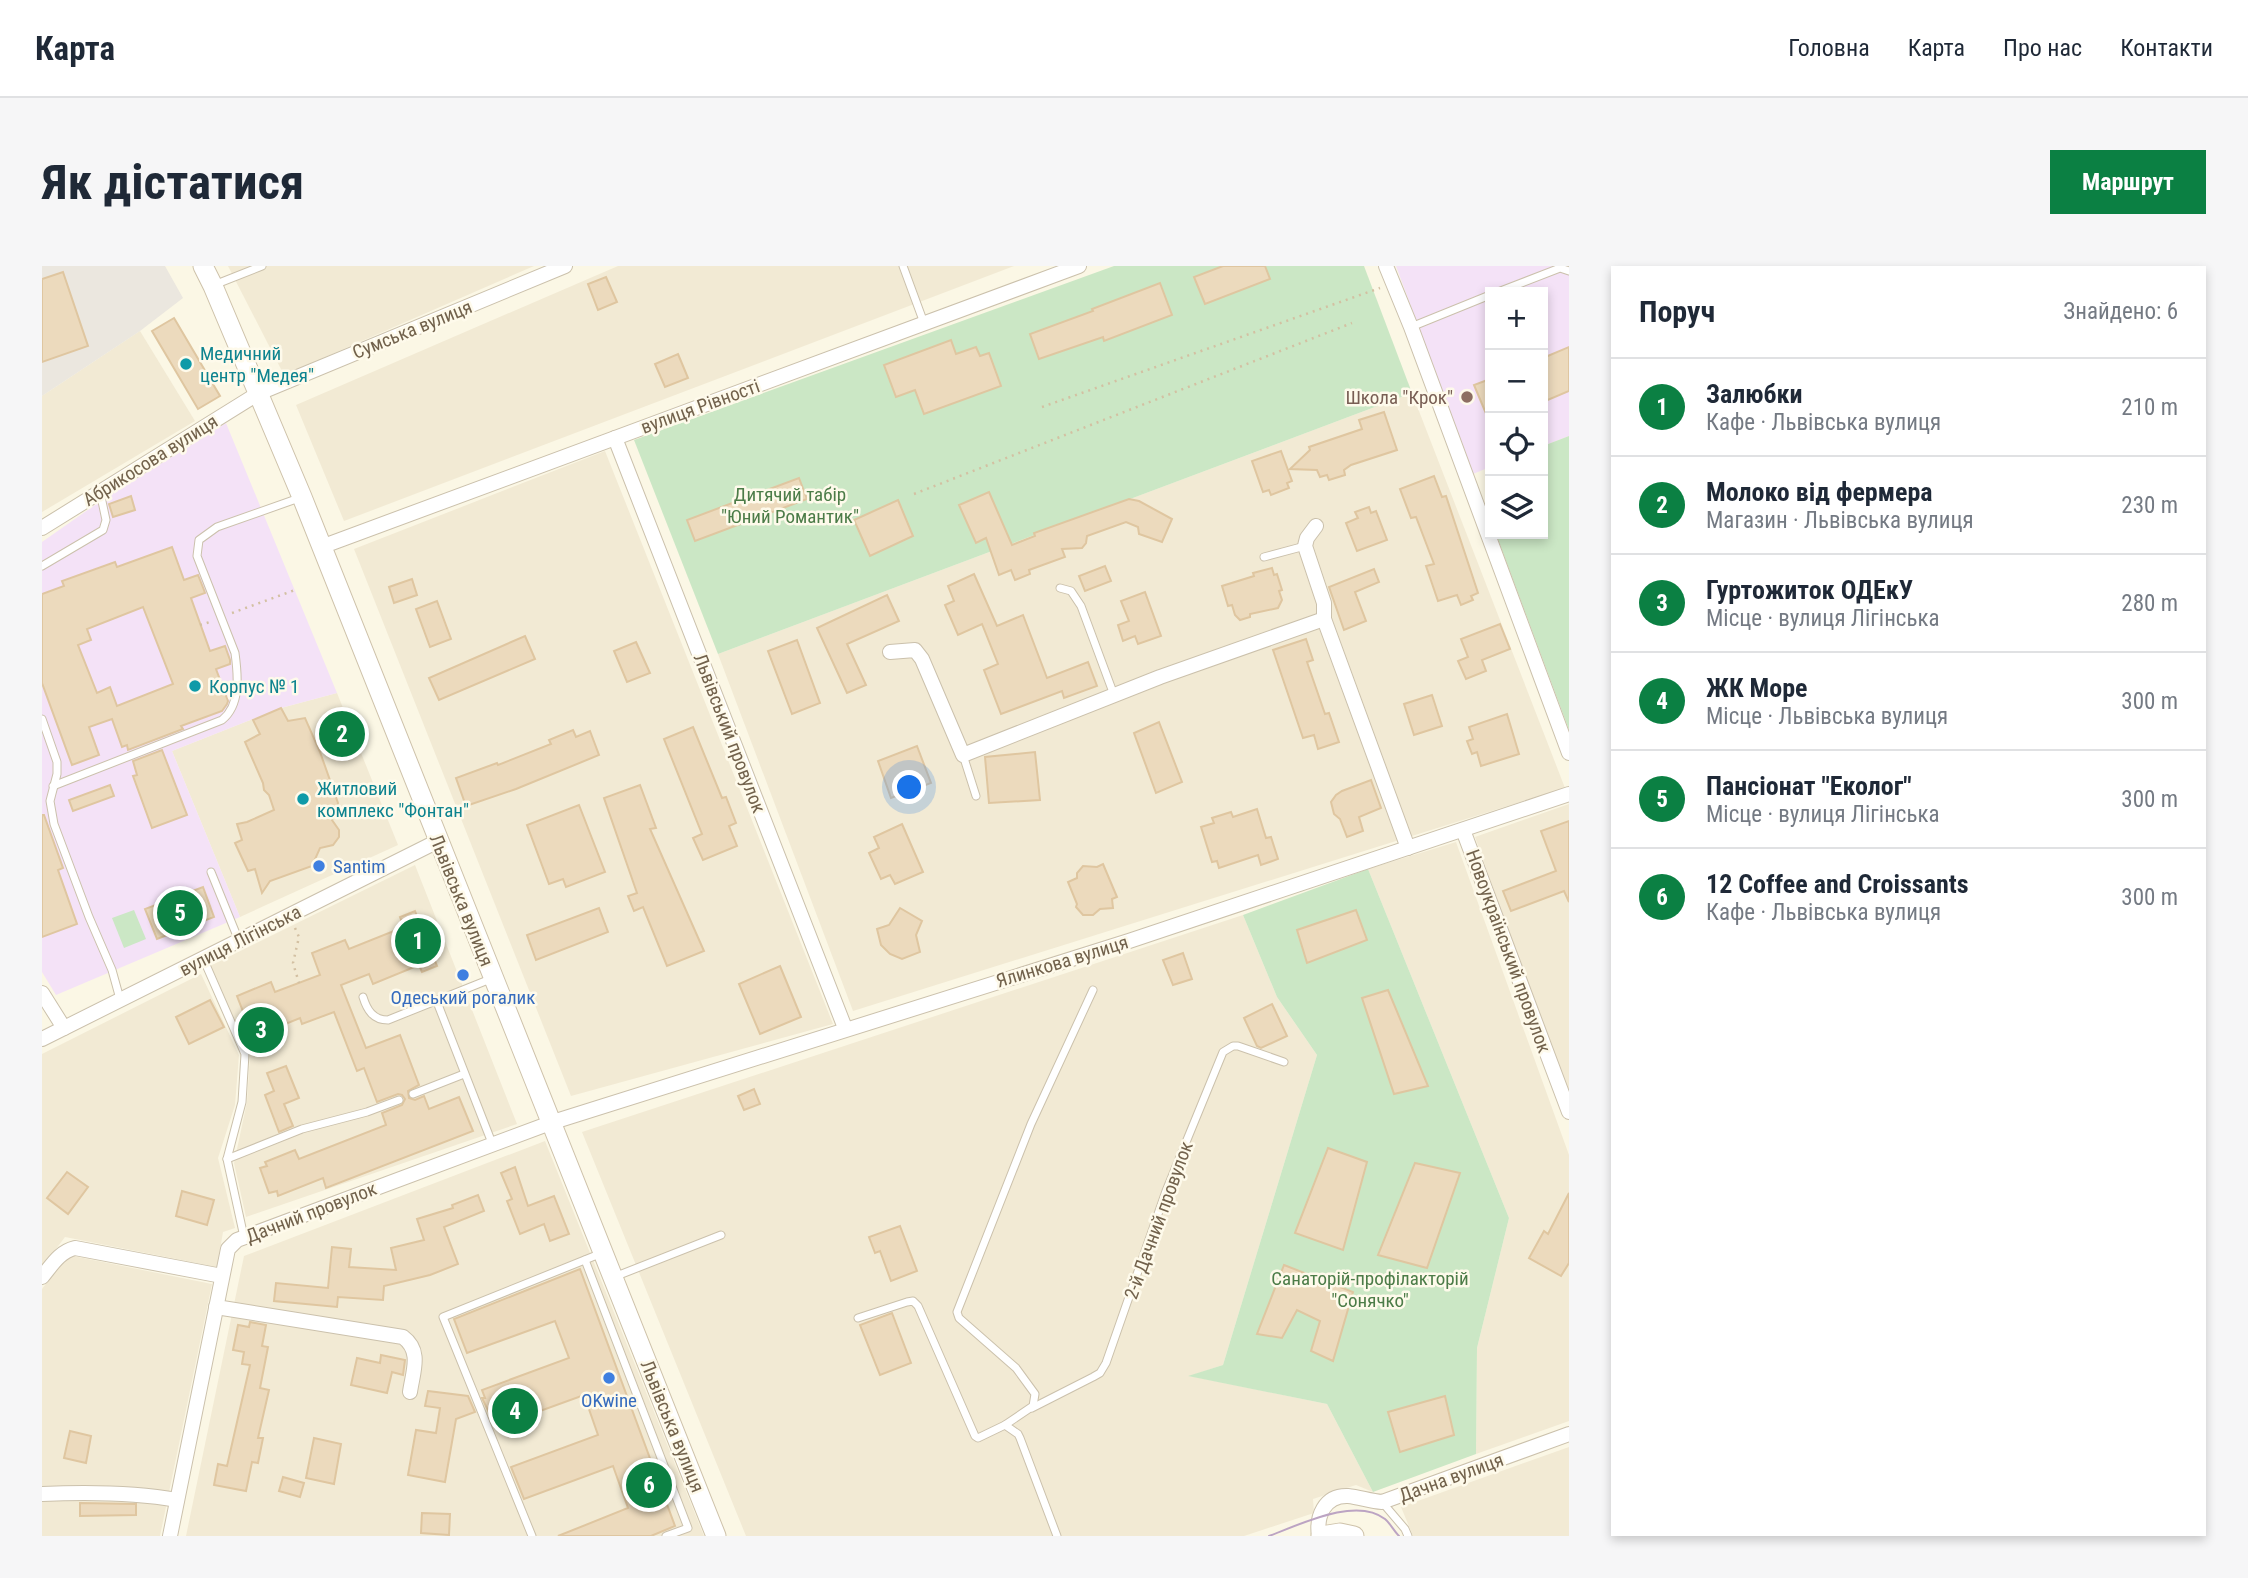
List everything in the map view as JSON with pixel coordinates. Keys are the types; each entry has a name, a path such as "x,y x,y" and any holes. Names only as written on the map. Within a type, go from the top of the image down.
{"main road":[{"name":"Львівська вулиця","path":"203,266 214,286 302,497 716,1536"},
{"name":"Дачна вулиця","path":"1320,1536 1340,1533 1354,1536"}],"street":[{"name":"Сумська вулиця","path":"259,393 565,266"},
{"name":"вулиця Рівності","path":"321,547 1079,266"},
{"path":"1386,266 1569,754"},
{"name":"Абрикосова вулиця","path":"42,528 259,393"},
{"name":"Львівський провулок","path":"615,438 845,1028"},
{"path":"1316,526 1307,538 1305,546 1324,603 1324,619 1408,848"},
{"path":"890,652 915,650 922,659 963,755 1114,695 1324,619"},
{"name":"Ялинкова вулиця","path":"553,1122 1129,940 1569,794"},
{"name":"Новоукраїнський провулок","path":"1464,830 1569,1112"},
{"name":"вулиця Лігінська","path":"42,1039 438,841"},
{"path":"42,993 64,1028"},
{"name":"Дачний провулок","path":"170,1536 228,1249 244,1237 553,1122"},
{"path":"42,1277 60,1255 75,1248 222,1276"},
{"path":"216,1307 403,1337 414,1348 416,1355 410,1392"},
{"name":"Дачна вулиця","path":"1320,1536 1317,1526 1321,1511 1334,1499 1351,1496 1382,1502 1569,1434"},
{"path":"42,1494 91,1492 151,1495 177,1500"}],"lane":[{"path":"214,286 262,266"},
{"path":"903,266 924,323"},
{"path":"1511,287 1560,268 1569,271"},
{"path":"1411,327 1485,297"},
{"path":"42,566 103,530 106,520 100,492"},
{"path":"53,786 228,716 236,699 237,670 234,653 197,556 199,540 217,527 302,497"},
{"path":"1264,557 1305,546"},
{"path":"1060,588 1071,591 1081,606 1114,695"},
{"path":"42,719 57,762 50,801 54,824 112,970 120,1000"},
{"path":"963,755 976,796"},
{"path":"211,872 239,940"},
{"path":"203,958 245,1054 242,1102 227,1159 244,1237"},
{"path":"363,997 372,1014 380,1020 388,1020 494,978"},
{"path":"1028,1410 1035,1401 1035,1394 1030,1386 1016,1368 959,1318 957,1312 1031,1124 1094,990"},
{"path":"437,1002 492,1143"},
{"name":"2-й Дачний провулок","path":"858,1318 913,1301 918,1306 978,1438 1100,1373 1106,1363 1166,1191 1223,1052 1238,1046 1284,1062"},
{"path":"413,1094 464,1074"},
{"path":"227,1159 302,1129 367,1112 399,1100"},
{"path":"614,1277 721,1235"},
{"path":"531,1536 443,1317 604,1252"},
{"path":"585,1260 688,1528 666,1536"},
{"path":"1005,1425 1018,1434 1057,1536"},
{"path":"1382,1502 1408,1536"}],"path":[{"path":"1042,407 1394,285"},
{"path":"914,494 1352,323"},
{"path":"200,625 295,590"},
{"path":"289,915 299,937 293,963 299,983"}],"shaded area":[{"path":"42,266 165,266 183,298 140,331 42,396"},
{"path":"228,266 534,266 284,375"},
{"path":"618,266 1014,266 344,521 296,405"},
{"name":"Школа \"Крок\"","path":"1396,266 1569,266 1569,436 1548,444 1548,287 1485,287 1485,469 1473,474"},
{"path":"140,331 195,421 42,512 42,396"},
{"path":"1412,393 1565,788 853,1011 718,654"},
{"path":"226,423 337,693 281,708 172,751 240,917 56,995 42,972 42,542 102,500"},
{"path":"605,451 833,1024 571,1096 354,549"},
{"path":"337,693 398,845 240,917 172,751 281,708"},
{"path":"1569,804 1569,1103 1475,837"},
{"path":"1456,842 1569,1155 1569,1421 1476,1454 1477,1348 1509,1218 1368,869"},
{"path":"415,865 517,1124 246,1217 234,1163 247,1102 250,1055 210,966"},
{"path":"1243,915 1277,997 1317,1055 1223,1365 1190,1376 1327,1404 1373,1492 1356,1485 1313,1499 1314,1513 1244,1536 746,1536 582,1132"},
{"path":"201,974 239,1055 235,1105 218,1158 235,1228 223,1232 217,1267 65,1237 42,1267 42,1054"},
{"path":"545,1141 704,1536 186,1536 244,1256"},
{"path":"68,1255 212,1284 160,1536 42,1536 42,1289"},
{"path":"1569,1447 1569,1536 1413,1536 1401,1507"}],"green space":[{"name":"Дитячий табір \"Юний Романтик\"","path":"1114,266 1364,266 1412,393 718,654 634,440"},
{"path":"1569,436 1569,730 1498,539 1548,539 1548,444"},
{"name":"Санаторій-профілакторій \"Сонячко\"","path":"1368,869 1509,1218 1477,1348 1476,1454 1373,1492 1327,1404 1188,1376 1223,1365 1317,1055 1277,997 1243,915"},
{"path":"134,910 146,939 124,948 112,918"}],"building":[{"path":"1223,266 1265,266 1270,279 1205,304 1194,277"},
{"path":"63,272 88,346 42,362 42,279"},
{"path":"606,277 617,302 598,310 588,284"},
{"path":"1160,283 1172,315 1104,341 1103,337 1039,359 1030,334"},
{"name":"Медичний центр \"Медея\"","path":"174,318 220,396 198,409 152,331"},
{"path":"951,340 956,354 976,347 980,356 989,353 1001,386 924,414 915,390 896,397 884,365"},
{"path":"1569,347 1569,391 1548,400 1548,356"},
{"path":"678,354 688,378 665,387 655,364"},
{"path":"1485,381 1485,411 1474,385"},
{"path":"1384,412 1397,450 1351,465 1344,470 1345,475 1329,480 1327,475 1320,477 1317,470 1290,469 1310,450 1309,447 1362,429 1359,420"},
{"path":"1281,451 1292,481 1287,483 1289,488 1271,495 1269,490 1263,492 1252,461"},
{"path":"1434,476 1442,497 1446,496 1478,593 1471,596 1473,600 1461,605 1457,595 1438,601 1426,566 1434,564 1416,517 1411,518 1400,489"},
{"path":"799,478 807,499 695,541 687,520"},
{"path":"989,492 1012,545 1035,536 1034,533 1129,499 1139,501 1172,519 1162,542 1139,534 1138,527 1126,522 1087,536 1082,548 1062,549 1065,557 1029,570 1030,574 1015,580 1011,570 999,575 986,538 976,543 959,505"},
{"path":"131,496 135,510 113,517 109,504"},
{"path":"898,500 913,536 870,556 854,520"},
{"path":"1369,507 1371,513 1376,511 1387,540 1357,551 1346,523 1358,518 1355,512"},
{"name":"Корпус № 1","path":"172,547 184,580 198,575 205,593 191,598 210,651 225,646 230,664 216,669 228,701 222,711 128,750 127,745 122,747 112,719 89,727 99,755 72,765 42,683 42,594 64,586 62,581 115,562 117,567","holes":["143,607 173,684 117,706 110,687 97,693 78,645 91,640 87,629"]},
{"path":"1105,566 1111,581 1085,591 1079,576"},
{"path":"1272,568 1282,590 1279,591 1282,600 1278,608 1250,614 1250,617 1240,620 1232,605 1228,606 1222,586"},
{"path":"1374,569 1379,582 1355,592 1366,621 1344,630 1329,587"},
{"path":"974,574 997,626 1023,615 1047,678 1088,662 1097,686 1064,698 1062,691 1001,714 984,670 998,664 982,624 958,635 945,605 954,601 948,586"},
{"path":"412,579 417,595 394,603 389,587"},
{"path":"1145,592 1161,636 1138,644 1135,636 1123,641 1118,625 1129,621 1121,601"},
{"path":"887,595 899,621 847,644 866,685 847,693 817,628"},
{"path":"437,601 451,639 430,647 416,609"},
{"path":"1500,624 1510,649 1482,660 1486,671 1466,679 1458,661 1468,657 1461,639"},
{"path":"525,636 535,659 439,700 429,678"},
{"path":"1306,639 1313,660 1307,662 1325,714 1329,713 1339,742 1318,749 1314,735 1303,738 1273,650"},
{"path":"797,640 820,703 792,714 768,651"},
{"path":"636,642 650,673 627,682 614,651"},
{"path":"1432,695 1442,726 1414,735 1404,704"},
{"name":"Житловий комплекс \"Фонтан\"","path":"281,708 288,721 305,718 338,803 332,820 339,830 339,837 333,845 320,848 312,866 270,881 262,893 255,869 248,871 235,843 242,840 237,824 274,810 245,742 260,734 253,720"},
{"path":"1507,714 1519,754 1481,766 1477,752 1472,754 1467,741 1473,739 1469,727"},
{"path":"1159,722 1182,782 1156,793 1134,733"},
{"path":"693,727 722,798 726,797 736,823 729,826 737,846 703,860 693,838 702,834 664,739"},
{"path":"573,730 576,737 590,731 599,755 466,806 456,778 551,744 549,740"},
{"path":"917,746 931,783 891,798 878,761"},
{"path":"162,750 187,815 152,828 133,776 137,775 133,761"},
{"path":"1035,752 1040,800 989,803 985,757"},
{"path":"1371,780 1381,808 1359,817 1363,831 1347,837 1340,819 1334,814 1331,802 1342,791"},
{"path":"110,785 114,796 73,811 69,800"},
{"path":"640,785 656,828 650,829 704,951 667,966 643,907 634,911 628,896 637,893 604,798"},
{"path":"579,805 605,872 566,887 563,879 549,884 527,825"},
{"path":"1257,809 1266,838 1271,837 1278,859 1261,865 1258,855 1219,868 1217,861 1212,862 1201,827 1214,823 1212,818 1231,812 1233,817"},
{"path":"42,815 63,868 58,870 77,924 42,937"},
{"path":"1569,821 1569,902 1564,891 1511,911 1503,891 1556,871 1541,831"},
{"path":"902,824 923,872 895,884 890,875 881,879 869,853 879,848 874,837"},
{"path":"1103,864 1117,897 1112,899 1113,908 1100,909 1093,915 1083,915 1076,907 1068,882 1077,878 1077,873 1083,866 1097,867"},
{"path":"203,887 214,917 157,939 145,909"},
{"path":"599,908 608,932 536,960 527,935"},
{"path":"900,908 922,921 916,935 920,952 902,959 890,954 881,945 877,929 889,925"},
{"path":"1356,910 1367,940 1307,963 1297,930"},
{"path":"415,911 437,966 422,972 419,965 373,984 369,974 341,985 366,1048 400,1035 419,1085 408,1091 409,1098 415,1100 424,1096 429,1109 459,1097 473,1131 326,1188 323,1178 278,1196 277,1191 269,1193 260,1168 267,1166 265,1162 295,1150 299,1159 386,1125 382,1113 402,1105 405,1099 398,1094 377,1102 364,1068 357,1071 334,1012 302,1024 300,1018 253,1037 237,996 271,982 275,992 320,975 312,953 345,940 349,949 404,927 400,917"},
{"path":"1183,953 1192,979 1173,985 1163,960"},
{"path":"780,966 801,1017 760,1034 739,984"},
{"path":"1388,990 1428,1086 1394,1094 1362,998"},
{"path":"210,1000 224,1027 189,1044 176,1017"},
{"path":"1272,1004 1287,1036 1261,1048 1257,1046 1244,1018"},
{"path":"286,1066 299,1098 284,1104 293,1126 279,1132 265,1095 274,1091 267,1073"},
{"path":"754,1089 760,1104 744,1110 738,1096"},
{"path":"1328,1148 1367,1162 1343,1250 1295,1233"},
{"path":"1415,1163 1460,1173 1427,1268 1378,1255"},
{"path":"515,1167 528,1206 554,1196 569,1234 550,1241 544,1224 520,1234 507,1201 512,1199 501,1173"},
{"path":"67,1172 88,1187 68,1214 47,1198"},
{"path":"182,1191 214,1200 207,1225 176,1216"},
{"path":"1569,1193 1569,1263 1561,1276 1529,1258 1544,1231 1548,1234"},
{"path":"478,1195 484,1211 444,1227 458,1264 430,1275 384,1286 383,1300 338,1297 337,1307 274,1301 276,1283 328,1288 332,1247 351,1249 349,1267 396,1270 391,1248 424,1240 417,1219 453,1208 452,1205"},
{"path":"900,1226 917,1271 891,1281 880,1251 875,1253 869,1237"},
{"path":"1284,1265 1353,1292 1333,1361 1311,1351 1320,1321 1297,1310 1282,1338 1257,1334"},
{"path":"580,1269 675,1526 651,1536 558,1536 628,1508 613,1466 524,1499 511,1467 598,1435 584,1395 496,1427 482,1398 485,1398 482,1390 569,1358 555,1321 467,1353 454,1319"},
{"path":"892,1313 911,1363 880,1375 860,1325"},
{"path":"250,1322 266,1325 262,1346 268,1347 260,1388 269,1390 258,1438 263,1438 258,1463 252,1462 246,1491 214,1485 218,1464 227,1466 250,1365 242,1364 244,1352 233,1350 238,1325 249,1327"},
{"path":"381,1355 405,1360 403,1375 392,1372 387,1393 351,1385 357,1358 380,1363"},
{"path":"428,1391 468,1396 475,1412 456,1419 445,1482 408,1475 416,1430 436,1433 440,1408 425,1406"},
{"path":"1445,1396 1454,1435 1400,1452 1388,1412"},
{"path":"70,1431 91,1436 86,1463 64,1458"},
{"path":"314,1438 341,1444 334,1484 306,1478"},
{"path":"283,1477 304,1483 300,1497 279,1491"},
{"path":"80,1503 136,1504 136,1515 80,1516"},
{"path":"422,1513 450,1514 449,1535 421,1533"}],"tram line":[{"path":"1269,1536 1327,1515 1359,1510 1385,1519 1399,1536"}],"place":[{"name":"Медичний центр \"Медея\"","path":"186,364"},
{"name":"Школа \"Крок\"","path":"1467,397"},
{"name":"Корпус № 1","path":"195,686"},
{"name":"Молоко від фермера","path":"342,734"},
{"name":"Житловий комплекс \"Фонтан\"","path":"303,799"},
{"name":"Santim","path":"319,866"},
{"name":"Пансіонат \"Еколог\"","path":"180,913"},
{"name":"Залюбки","path":"418,941"},
{"name":"Одеський рогалик","path":"463,975"},
{"name":"Гуртожиток ОДЕкУ","path":"261,1030"},
{"name":"OKwine","path":"609,1378"},
{"name":"ЖК Море","path":"515,1411"},
{"name":"12 Coffee and Croissants","path":"649,1485"}]}
